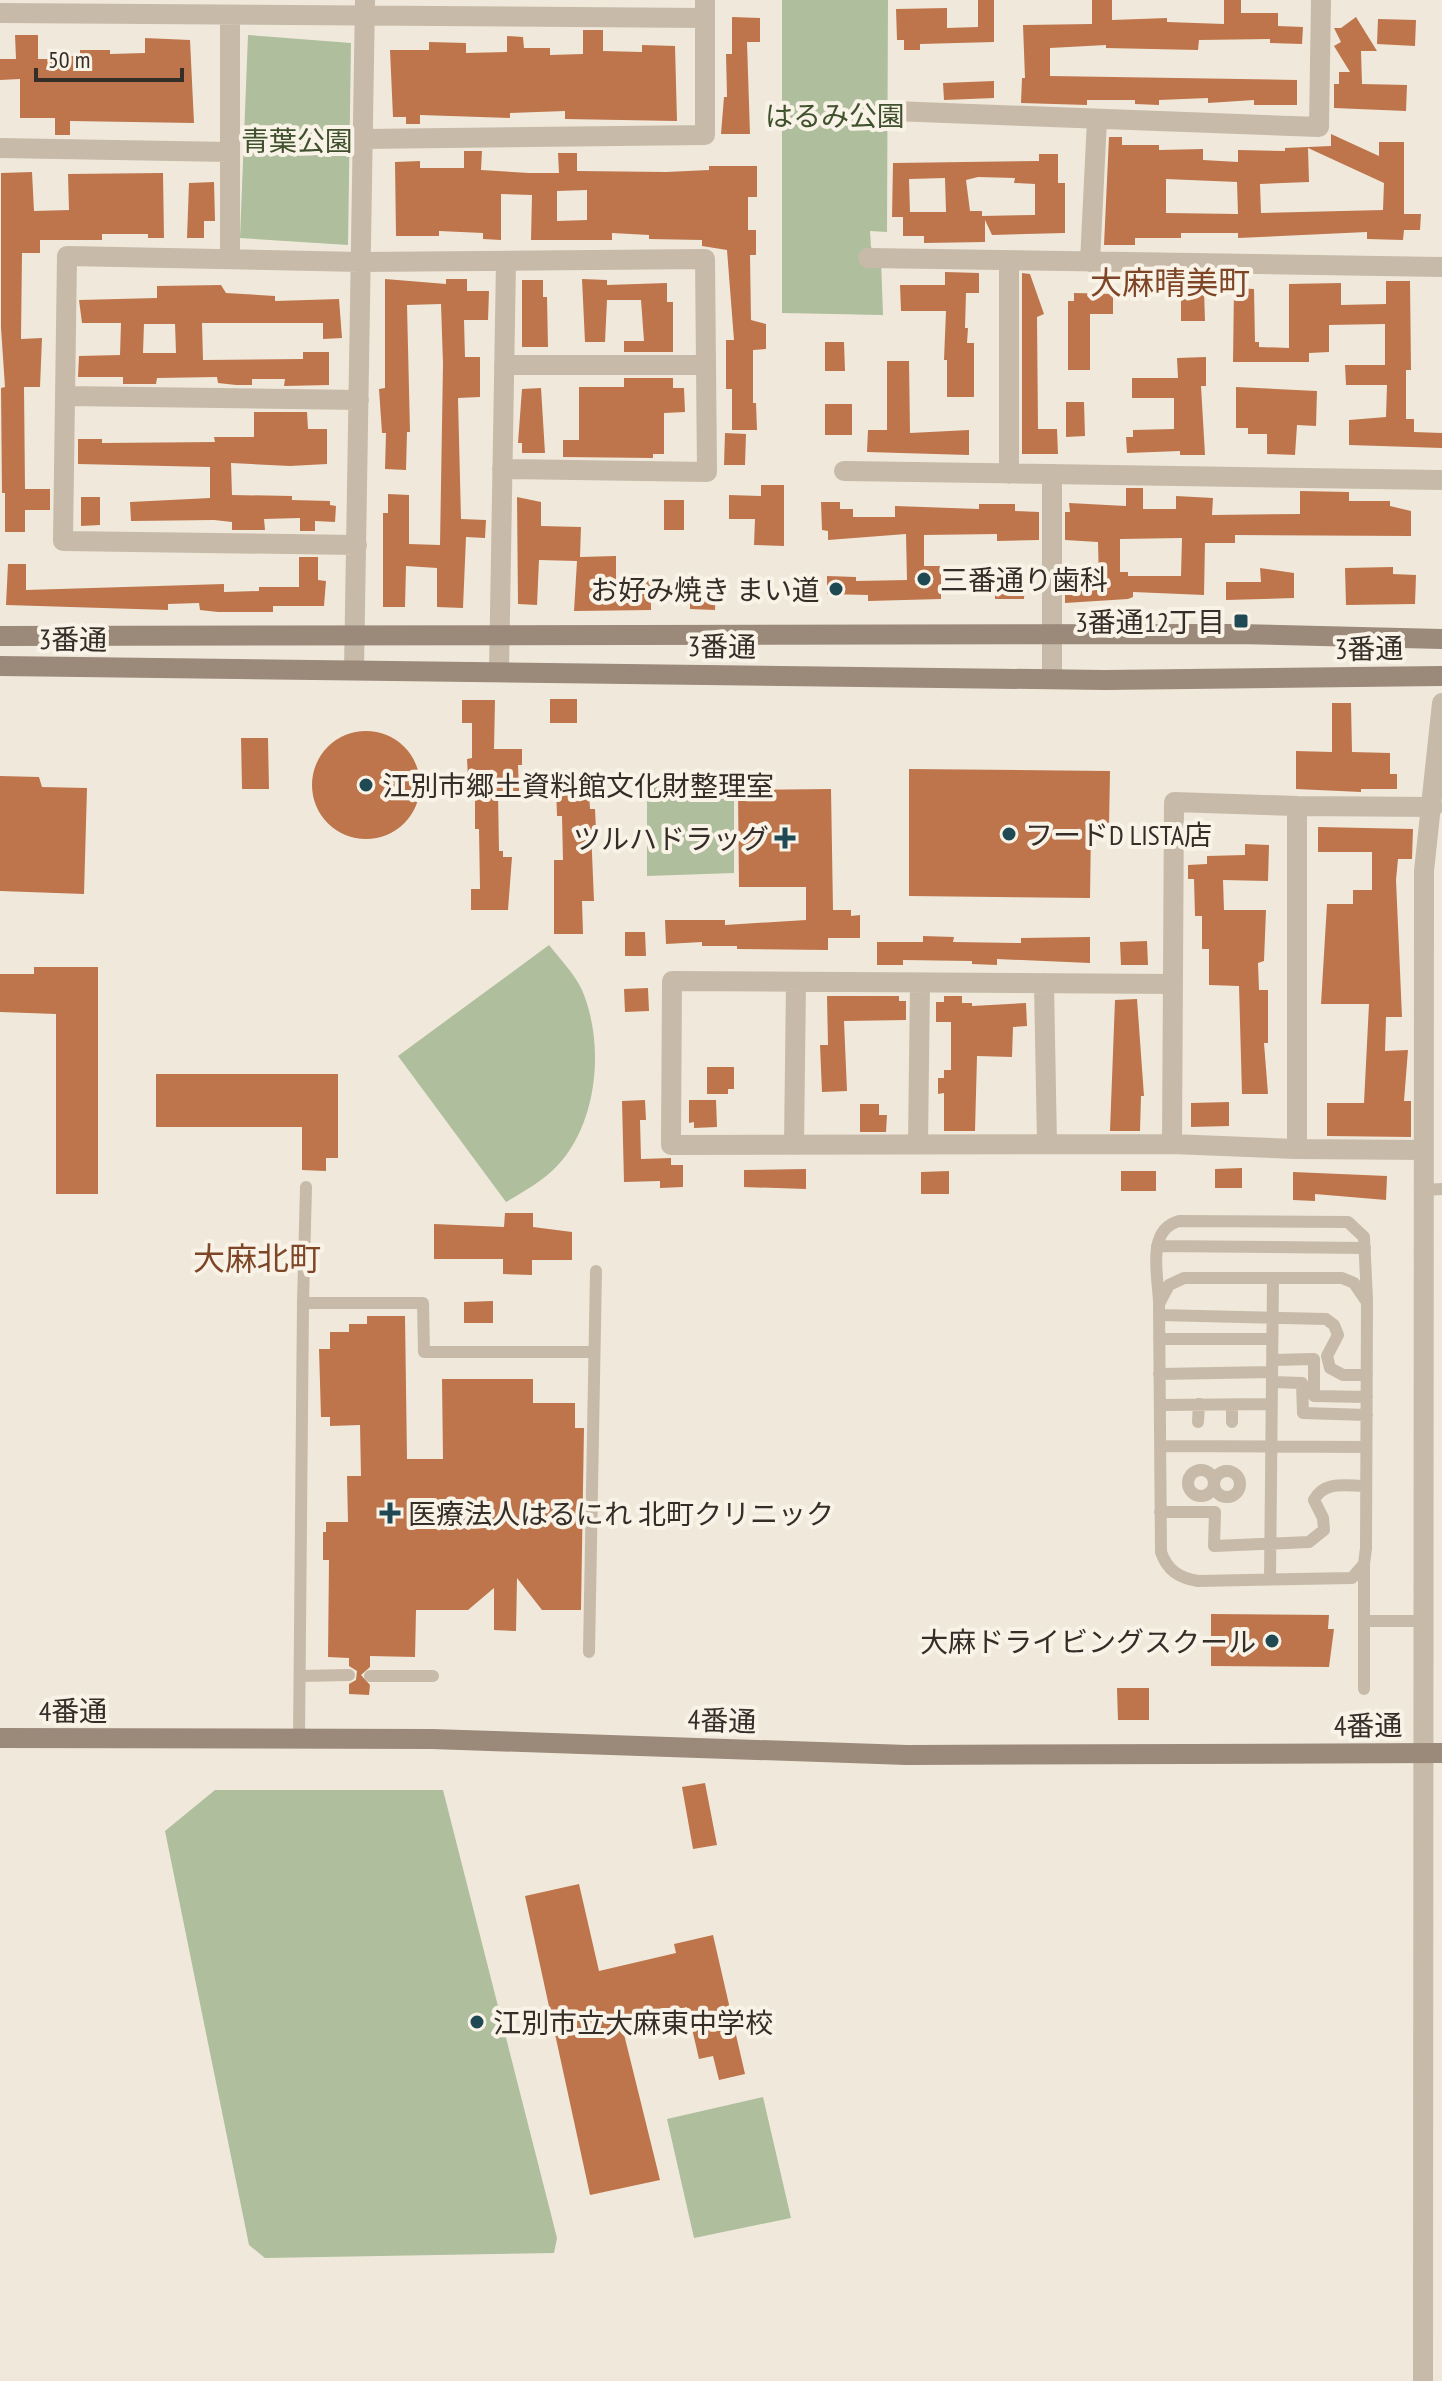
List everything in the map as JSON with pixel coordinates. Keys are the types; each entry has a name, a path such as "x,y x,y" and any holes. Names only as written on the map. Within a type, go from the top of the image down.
{"street":[{"path":"893,111 1319,127 1321,0"},
{"path":"0,13 51,7 230,16 365,9 705,9 705,135 363,139"},
{"path":"354,670 365,9"},
{"path":"230,16 230,259"},
{"path":"1090,262 1097,120"},
{"path":"0,148 230,152"},
{"path":"357,545 63,541 67,256 361,262 705,259 707,472 502,469"},
{"path":"868,258 1442,267"},
{"path":"1009,261 1009,474"},
{"path":"499,672 506,262"},
{"path":"504,365 706,365"},
{"path":"65,396 359,400"},
{"path":"844,471 1442,480"},
{"path":"1052,474 1052,679"},
{"name":"3番通","path":"0,636 1237,634 1442,639"},
{"name":"3番通","path":"0,666 1052,679 1442,676"},
{"path":"1423,2381 1433,1753 1424,1621 1433,1190 1423,1150 1424,871 1442,703"},
{"path":"1172,1144 1174,802 1433,807"},
{"path":"1297,806 1297,1149"},
{"path":"1173,984 672,981 671,1145 1172,1144 1423,1150"},
{"path":"794,1145 796,982"},
{"path":"918,1144 920,983"},
{"path":"1044,983 1047,1144"},
{"name":"4番通","path":"0,1738 299,1738 588,1743 907,1755 1433,1753"}],"lane":[{"path":"299,1738 306,1187"},
{"path":"1364,1564 1355,1576 1340,1581 1198,1581 1179,1575 1164,1562 1160,1512 1157,1246 1166,1227 1179,1221 1333,1222 1356,1226 1364,1237 1367,1302 1364,1689"},
{"path":"1157,1246 1365,1248"},
{"path":"589,1652 596,1271"},
{"path":"1159,1312 1165,1290 1184,1278 1349,1280 1361,1290 1367,1302"},
{"path":"1270,1579 1273,1278"},
{"path":"1215,1315 1216,1300"},
{"path":"303,1303 423,1303 424,1352 594,1352"},
{"path":"1159,1312 1330,1321 1338,1335 1327,1356 1330,1368 1343,1375 1367,1375"},
{"path":"1159,1339 1272,1339"},
{"path":"1159,1374 1272,1371 1314,1359 1314,1396 1367,1397"},
{"path":"1272,1371 1302,1383 1303,1413 1367,1415"},
{"path":"1198,1422 1199,1404"},
{"path":"1160,1405 1272,1404"},
{"path":"1232,1405 1232,1422"},
{"path":"1160,1446 1366,1447"},
{"path":"1227,1471 1228,1447"},
{"path":"1227,1471 1219,1473 1214,1485 1210,1493 1197,1496 1190,1491 1188,1482 1194,1472 1202,1470 1210,1474 1214,1485 1226,1497 1238,1493 1240,1480 1227,1471"},
{"path":"1160,1482 1188,1482"},
{"path":"1160,1512 1215,1512 1214,1546 1309,1542 1321,1535 1325,1524 1314,1500 1324,1487 1366,1486"},
{"path":"1364,1621 1424,1621"},
{"path":"300,1676 349,1675"},
{"path":"370,1676 433,1676"}],"green space":[{"name":"はるみ公園","path":"782,0 888,0 887,232 870,231 871,247 881,260 883,315 782,313"},
{"name":"青葉公園","path":"248,35 351,43 348,245 240,238"},
{"path":"734,786 734,873 647,876 647,787"},
{"path":"549,945 579,984 589,1011 594,1034 594,1082 589,1106 571,1148 546,1177 506,1202 398,1056"},
{"path":"215,1790 443,1790 557,2238 554,2253 265,2258 249,2245 165,1831"},
{"path":"763,2097 791,2218 694,2238 667,2119"}],"building":[{"path":"978,0 994,0 994,42 920,44 920,50 904,50 904,40 897,40 896,9 947,8 947,28 978,27"},
{"path":"1092,0 1112,0 1112,20 1167,18 1167,22 1224,24 1224,0 1241,0 1241,13 1278,13 1278,26 1303,27 1302,44 1270,43 1270,39 1199,40 1198,50 1106,48 1106,45 1050,48 1050,76 1297,80 1297,105 1254,105 1254,100 1208,103 1208,98 1159,100 1159,105 1135,104 1135,100 1087,100 1087,105 1021,103 1022,78 1025,78 1023,25 1092,24"},
{"path":"732,17 760,18 760,42 747,42 750,134 721,134 724,97 727,97 726,54 732,54"},
{"path":"1356,17 1377,51 1361,51 1362,84 1407,85 1406,111 1334,108 1334,84 1339,84 1339,72 1350,72 1334,46 1341,42 1334,28 1341,28"},
{"path":"1378,19 1416,20 1415,46 1377,44"},
{"path":"583,30 603,30 603,51 642,52 642,45 675,46 677,121 565,119 565,111 510,113 510,118 420,115 420,124 406,124 406,117 393,117 390,50 429,50 429,42 466,43 466,53 507,52 507,36 523,37 524,48 550,48 550,55 583,54"},
{"path":"15,35 38,35 38,59 71,59 71,56 80,56 80,50 110,50 110,54 145,53 145,38 190,40 194,123 70,121 70,135 55,135 55,118 20,118 20,79 0,80 0,59 16,59"},
{"path":"994,81 994,98 944,100 943,83"},
{"path":"1331,134 1379,156 1379,142 1404,142 1404,214 1421,214 1420,230 1404,230 1403,240 1367,239 1367,232 1238,238 1238,233 1181,233 1181,238 1135,238 1135,245 1104,245 1109,137 1122,137 1122,145 1159,145 1159,150 1203,149 1203,160 1238,162 1238,150 1285,151 1285,148 1331,146","holes":["1308,148 1384,183 1383,210 1261,213 1260,184 1309,182","1166,179 1237,182 1238,214 1166,213"]},
{"path":"464,151 482,151 481,170 529,173 559,173 558,153 577,153 577,171 666,172 709,170 709,166 757,166 757,197 748,197 748,230 756,230 756,255 750,255 751,320 766,324 766,349 753,350 753,403 756,403 757,430 732,430 732,389 726,389 726,340 734,340 727,250 702,246 702,240 649,239 649,235 612,233 612,240 531,240 532,195 501,194 501,240 483,239 483,233 439,231 439,236 396,236 395,162 420,161 420,168 464,168","holes":["587,190 587,220 557,221 557,191"]},
{"path":"1039,154 1058,154 1058,183 1065,183 1065,233 992,235 985,220 985,242 924,243 924,236 903,236 903,217 892,217 893,163 1039,161","holes":["978,177 1015,178 1014,183 1035,184 1035,215 982,216 982,211 970,211 966,180","945,178 946,212 910,212 909,179"]},
{"path":"32,172 34,211 69,210 68,174 163,173 164,238 148,238 148,234 102,234 102,240 40,240 40,253 22,253 21,339 42,338 40,387 24,387 25,489 50,489 50,510 25,510 25,532 5,532 5,493 2,493 1,388 5,387 1,328 1,173"},
{"path":"214,182 215,221 204,221 204,238 187,238 189,183"},
{"path":"945,272 979,273 979,293 966,293 967,343 974,343 974,397 947,397 947,360 944,360 946,311 901,311 900,285 945,285"},
{"path":"1022,273 1030,274 1044,314 1037,317 1038,429 1057,429 1058,454 1022,454"},
{"path":"385,279 446,284 446,279 467,279 467,291 489,291 488,320 464,320 465,357 480,357 480,397 458,398 461,519 486,520 485,538 466,537 463,608 437,607 437,568 406,566 405,607 383,607 383,513 388,513 388,494 409,495 409,544 440,545 443,364 441,304 407,305 410,432 407,432 406,470 385,469 386,433 382,433 379,389 385,388"},
{"path":"582,279 607,280 607,285 667,283 667,302 673,302 673,352 624,352 624,341 644,341 641,300 607,300 605,342 585,342"},
{"path":"522,280 543,280 543,297 547,297 548,347 522,347"},
{"path":"1386,281 1410,281 1411,370 1406,370 1406,419 1414,419 1414,432 1442,433 1442,448 1349,445 1349,420 1386,417 1387,385 1346,385 1345,365 1385,365 1385,324 1329,325 1329,352 1309,353 1309,362 1233,362 1234,288 1254,289 1255,342 1259,342 1259,347 1289,348 1289,284 1341,283 1341,305 1386,304"},
{"path":"221,285 226,293 275,296 275,301 339,299 342,338 323,339 323,323 202,323 203,360 303,359 303,352 329,352 329,385 284,386 285,379 252,379 252,385 236,385 218,383 217,377 157,378 156,384 123,384 123,377 78,377 79,356 120,355 121,323 82,323 79,300 157,298 157,286","holes":["144,324 175,324 176,353 143,353"]},
{"path":"1181,290 1204,290 1205,321 1181,321"},
{"path":"1074,293 1113,294 1113,314 1090,314 1090,370 1068,370 1068,301 1074,301"},
{"path":"825,342 844,342 845,371 825,371"},
{"path":"1206,357 1206,386 1201,386 1205,455 1180,455 1180,451 1127,453 1126,437 1133,437 1133,430 1174,429 1174,398 1132,398 1132,378 1178,378 1177,358"},
{"path":"887,361 909,361 910,433 969,430 969,455 867,452 868,430 887,430"},
{"path":"624,378 673,378 673,388 684,388 685,412 664,413 664,454 653,454 653,458 563,457 563,440 579,440 579,387 624,387"},
{"path":"1236,387 1317,391 1316,426 1297,425 1295,455 1267,454 1267,434 1248,434 1248,428 1236,428"},
{"path":"541,388 545,453 522,453 522,443 518,443 522,389"},
{"path":"1066,402 1084,402 1085,436 1066,437"},
{"path":"825,404 852,404 852,435 825,435"},
{"path":"254,412 307,412 308,429 327,429 327,464 231,463 232,495 292,496 292,500 330,501 330,505 336,506 335,522 315,521 315,531 300,531 300,518 264,519 265,530 232,530 232,522 214,520 131,521 130,502 210,498 210,467 78,464 78,439 102,439 102,443 215,442 214,437 254,437"},
{"path":"725,433 746,434 745,465 724,465"},
{"path":"761,485 784,485 784,546 754,545 755,519 729,519 729,495 761,496"},
{"path":"1126,488 1143,488 1143,509 1176,509 1176,496 1213,498 1212,515 1300,514 1300,491 1349,492 1349,501 1390,501 1390,506 1411,511 1411,536 1235,535 1235,543 1205,543 1204,595 1133,592 1133,597 1128,599 1065,603 1065,585 1099,585 1098,542 1065,540 1065,512 1070,512 1069,503 1126,506","holes":["1182,538 1181,576 1128,576 1128,572 1120,572 1120,539"]},
{"path":"81,497 100,497 100,525 81,526"},
{"path":"517,497 541,502 541,526 581,527 580,557 616,556 616,580 651,580 651,610 574,611 577,561 539,560 537,605 518,604"},
{"path":"664,500 684,500 684,530 664,530"},
{"path":"821,502 840,502 840,509 853,509 853,517 895,517 895,506 979,509 979,504 1015,504 1015,511 1039,512 1039,540 997,541 997,534 924,535 924,566 941,566 941,599 868,601 868,595 827,594 827,576 856,577 856,581 907,580 906,534 828,540 828,531 822,530"},
{"path":"299,557 318,557 318,580 326,581 324,606 273,606 273,612 218,612 200,610 199,603 168,604 168,610 6,605 8,564 26,564 26,590 224,584 224,592 259,591 259,587 299,587"},
{"path":"1393,567 1393,574 1416,575 1415,604 1346,605 1345,568"},
{"path":"1260,568 1294,573 1294,598 1226,600 1226,582 1261,582"},
{"path":"995,582 1025,583 1024,599 995,599"},
{"path":"690,587 716,588 715,610 690,609"},
{"path":"550,699 577,699 577,723 550,723"},
{"path":"462,700 495,700 494,749 522,749 522,765 518,765 519,791 498,792 499,851 503,851 503,857 512,857 508,910 471,910 471,889 480,889 479,829 475,829 475,778 468,778 467,759 472,758 472,723 462,723"},
{"path":"1332,703 1351,703 1352,752 1390,753 1390,774 1397,774 1397,789 1361,789 1361,792 1296,789 1296,751 1332,752"},
{"name":"江別市郷土資料館文化財整理室","path":"366,731 387,735 404,747 416,764 420,785 416,806 404,823 387,835 366,839 345,835 328,823 316,806 312,785 316,764 328,747 345,735"},
{"path":"241,738 268,738 269,789 242,789"},
{"name":"フードD LISTA店","path":"909,769 1110,771 1109,827 1091,827 1090,898 909,896"},
{"path":"0,776 39,777 42,787 87,788 84,894 0,891"},
{"path":"584,785 585,792 589,792 590,809 595,809 596,830 591,830 594,901 582,901 583,934 554,934 554,860 563,860 562,816 557,816 556,786"},
{"name":"ツルハドラッグ","path":"831,789 833,910 851,910 851,916 860,915 860,938 828,938 828,950 737,949 737,946 702,946 702,942 666,944 665,920 725,920 725,925 806,920 806,887 739,887 738,790"},
{"path":"1318,827 1413,829 1412,859 1398,859 1396,880 1402,1017 1386,1017 1385,1051 1408,1050 1404,1101 1411,1101 1411,1137 1327,1136 1327,1103 1364,1103 1369,1004 1321,1004 1327,904 1353,904 1353,890 1372,890 1372,852 1318,852"},
{"path":"1245,844 1269,845 1268,881 1223,880 1224,910 1266,910 1264,961 1258,963 1259,990 1268,990 1268,1043 1264,1043 1268,1094 1242,1094 1239,986 1209,985 1209,949 1202,949 1202,916 1195,916 1194,879 1188,879 1188,865 1207,864 1207,856 1245,855"},
{"path":"625,932 645,932 646,956 625,956"},
{"path":"923,936 954,937 953,942 1021,943 1021,938 1090,937 1090,963 997,959 997,965 972,964 972,961 903,960 903,965 877,965 877,942 923,942"},
{"path":"1147,941 1148,965 1121,965 1120,942"},
{"path":"34,967 98,967 98,1194 56,1194 56,1014 0,1012 0,974 34,974"},
{"path":"648,988 649,1011 625,1012 624,989"},
{"path":"827,996 899,996 899,1001 906,1001 906,1020 844,1021 847,1091 822,1092 820,1045 828,1045"},
{"path":"944,996 962,996 962,1003 972,1003 972,1006 1026,1003 1027,1026 1013,1027 1012,1057 977,1056 975,1131 944,1131 944,1093 938,1094 938,1078 944,1078 944,1070 951,1070 951,1022 936,1022 936,1002 944,1002"},
{"path":"1137,999 1144,1096 1141,1096 1140,1131 1110,1131 1115,1000"},
{"path":"707,1067 734,1067 734,1089 728,1089 728,1094 707,1094"},
{"path":"156,1074 338,1074 338,1158 326,1158 326,1171 302,1170 302,1127 156,1127"},
{"path":"645,1100 646,1120 640,1120 641,1159 671,1158 671,1165 683,1165 683,1187 660,1188 660,1181 624,1182 622,1101"},
{"path":"689,1100 716,1100 717,1127 694,1128 694,1122 689,1123"},
{"path":"1229,1102 1229,1126 1191,1127 1191,1103"},
{"path":"860,1104 879,1104 879,1115 887,1115 886,1132 860,1132"},
{"path":"1242,1168 1242,1188 1215,1188 1215,1169"},
{"path":"806,1169 806,1189 744,1187 744,1170"},
{"path":"949,1171 949,1194 921,1194 921,1172"},
{"path":"1121,1171 1156,1171 1156,1191 1121,1191"},
{"path":"1293,1172 1387,1176 1386,1200 1315,1194 1315,1201 1293,1200"},
{"path":"505,1213 533,1213 533,1227 572,1232 572,1260 532,1260 532,1275 503,1274 503,1259 434,1259 434,1224 504,1227"},
{"path":"493,1301 493,1323 464,1323 464,1302"},
{"path":"367,1316 405,1316 407,1459 443,1459 442,1379 533,1379 533,1403 575,1403 575,1428 584,1428 581,1610 542,1610 517,1578 516,1631 494,1630 494,1588 468,1610 416,1610 415,1657 370,1656 370,1667 361,1675 370,1685 369,1695 349,1694 349,1684 356,1680 357,1671 349,1666 349,1658 328,1657 329,1560 323,1560 323,1532 326,1532 326,1522 348,1522 347,1476 361,1476 360,1425 330,1426 330,1417 321,1417 319,1349 330,1349 330,1332 349,1332 349,1324 367,1324"},
{"name":"大麻ドライビングスクール","path":"1211,1614 1329,1615 1328,1629 1334,1629 1329,1667 1211,1666"},
{"path":"1117,1688 1149,1688 1149,1720 1118,1720"},
{"path":"705,1783 717,1845 693,1849 682,1787"},
{"path":"579,1884 599,1971 676,1953 674,1944 713,1935 745,2074 719,2080 713,2056 699,2059 687,2007 621,2022 660,2180 590,2195 525,1896"}],"place":[{"name":"三番通り歯科","path":"924,579"},
{"name":"お好み焼き まい道","path":"836,589"},
{"name":"3番通12丁目","path":"1241,621"},
{"name":"江別市郷土資料館文化財整理室","path":"366,785"},
{"name":"フードD LISTA店","path":"1009,834"},
{"name":"ツルハドラッグ","path":"785,838"},
{"name":"医療法人はるにれ 北町クリニック","path":"390,1513"},
{"name":"大麻ドライビングスクール","path":"1272,1641"},
{"name":"江別市立大麻東中学校","path":"477,2022"}],"district":[{"name":"大麻晴美町","path":"1170,282"},
{"name":"大麻北町","path":"257,1258"}]}
